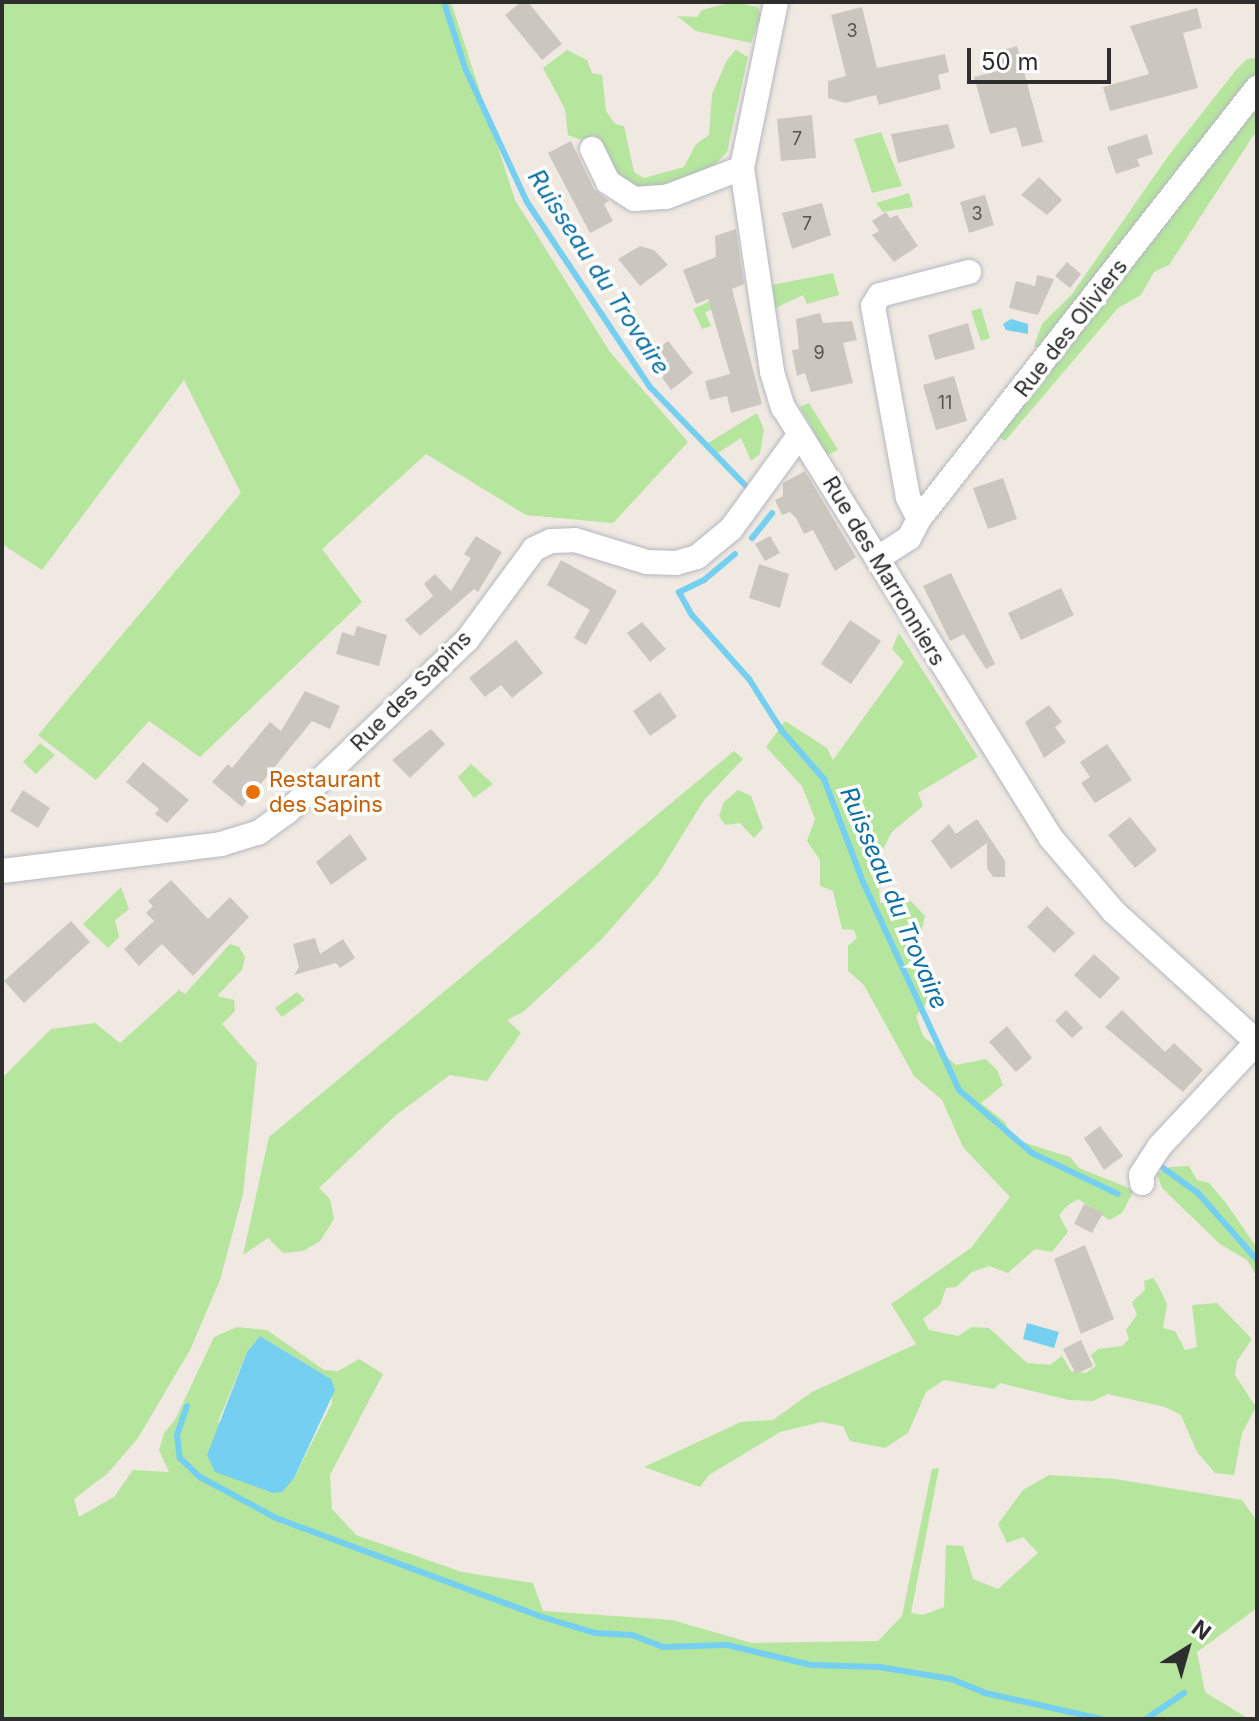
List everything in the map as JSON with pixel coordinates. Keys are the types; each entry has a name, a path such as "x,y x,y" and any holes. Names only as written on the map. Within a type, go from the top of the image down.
{"street":[{"name":"Rue des Marronniers","path":"776,2 742,168 772,372 798,437 878,558 1051,838 1114,912 1253,1032"},
{"name":"Rue des Oliviers","path":"878,558 916,534 1257,88"},
{"path":"592,149 608,182 634,199 666,197 742,168"},
{"path":"916,534 873,306 880,295 969,272"},
{"name":"Rue des Sapins","path":"2,871 221,844 258,833 467,640 534,549 551,541 575,540 647,562 676,563 697,557 731,529 798,437"},
{"path":"1142,1183 1141,1175 1159,1147 1253,1032"}],"green space":[{"path":"2,2 451,2 515,200 610,352 688,442 613,523 526,515 426,454 322,549 362,602 200,757 149,721 96,780 38,735 241,493 184,380 42,570 2,544"},
{"path":"733,2 758,7 761,15 751,43 696,31 677,16 697,17 702,10"},
{"path":"567,50 587,60 592,73 602,75 606,111 615,124 624,126 634,172 644,178 684,167 696,144 709,135 712,94 727,60 736,50 748,57 727,152 710,170 651,194 623,185 605,162 595,135 581,140 568,135 565,109 543,68"},
{"path":"1257,58 1257,73 1238,92 1213,135 1181,164 1173,188 1044,352 1034,346 1042,324 1072,294 1169,155 1236,70 1247,59"},
{"path":"1257,101 1257,130 1169,265 1154,272 1141,295 1118,308 1005,441 998,436"},
{"path":"881,132 902,186 872,193 854,139"},
{"path":"909,193 913,207 883,212 876,203"},
{"path":"833,273 839,295 807,304 803,295 775,308 772,285"},
{"path":"717,298 720,307 705,312 711,326 702,329 693,309"},
{"path":"981,308 990,338 981,341 971,311"},
{"path":"809,403 838,450 827,455 800,407"},
{"path":"757,413 764,429 760,454 751,461 741,438 718,453 708,443"},
{"path":"899,633 978,757 918,793 923,806 892,832 877,860 880,903 909,899 925,916 914,962 931,966 934,983 930,999 916,1016 923,1036 956,1065 986,1059 997,1070 1003,1085 981,1103 1006,1123 1010,1138 1070,1157 1079,1168 1134,1190 1122,1213 1109,1220 1078,1199 1068,1205 1059,1215 1068,1232 1052,1252 1035,1249 1008,1273 989,1266 972,1272 956,1287 946,1288 940,1305 923,1319 929,1330 958,1336 972,1327 989,1328 1027,1363 1050,1365 1062,1356 1071,1371 1086,1373 1096,1366 1091,1355 1098,1349 1122,1346 1129,1339 1126,1330 1137,1315 1132,1302 1145,1290 1144,1281 1153,1278 1158,1285 1167,1304 1163,1328 1175,1331 1185,1350 1197,1347 1192,1305 1217,1303 1252,1339 1237,1361 1235,1375 1256,1407 1242,1433 1234,1475 1215,1473 1197,1452 1181,1415 1165,1407 1108,1394 1093,1401 1069,1400 1000,1383 994,1389 944,1380 926,1392 908,1433 885,1448 850,1441 843,1426 821,1422 780,1432 709,1475 700,1487 644,1467 741,1422 773,1420 812,1392 916,1344 891,1304 971,1248 1010,1197 963,1147 942,1100 914,1076 864,985 848,971 848,946 857,938 854,930 842,929 833,891 820,886 820,860 807,841 815,819 802,786 766,747 785,721 827,748 833,760 904,662 892,649"},
{"path":"40,743 55,755 36,774 23,762"},
{"path":"734,751 743,759 704,800 657,876 602,939 523,1012 507,1020 521,1033 487,1081 450,1075 396,1115 319,1188 330,1199 334,1219 320,1241 303,1251 283,1253 268,1238 243,1255 269,1137"},
{"path":"471,764 493,784 474,798 458,777"},
{"path":"738,790 751,796 763,828 754,838 740,823 725,825 719,816 724,802"},
{"path":"121,887 129,909 115,920 119,937 108,948 83,924"},
{"path":"230,944 239,947 245,957 242,970 217,996 234,1000 235,1011 222,1024 257,1063 243,1194 220,1280 190,1350 138,1438 108,1473 74,1499 79,1517 114,1497 133,1470 169,1472 159,1450 164,1433 175,1420 214,1337 237,1327 267,1330 324,1370 338,1371 359,1359 383,1374 330,1475 332,1509 356,1535 462,1572 533,1583 543,1611 672,1620 752,1643 878,1641 902,1616 932,1469 939,1468 911,1613 923,1615 944,1607 946,1545 963,1546 973,1579 998,1589 1038,1553 1023,1537 1007,1543 998,1524 1023,1490 1049,1475 1115,1479 1242,1500 1257,1521 1257,1608 1197,1652 1205,1692 1249,1719 2,1719 2,1078 51,1029 95,1023 120,1043 179,990 185,994","holes":["260,1336 331,1379 332,1403 294,1478 218,1422 247,1352"]},
{"path":"297,992 305,1000 282,1017 275,1008"},
{"path":"1189,1166 1197,1180 1209,1183 1226,1203 1257,1248 1257,1277 1247,1260 1220,1244 1162,1188 1157,1174 1170,1167"}],"water":[{"path":"1011,319 1028,324 1028,334 1006,330 1003,324"},
{"path":"1027,1323 1059,1332 1054,1348 1023,1339"},
{"path":"260,1336 331,1379 335,1390 294,1478 282,1492 273,1493 215,1472 207,1455 247,1352"}],"building":[{"path":"521,2 528,2 562,44 542,60 505,15"},
{"path":"862,7 877,68 945,54 949,72 938,75 941,89 879,105 876,95 845,103 828,98 828,81 846,76 831,15"},
{"path":"1197,8 1202,28 1183,33 1198,88 1110,111 1103,87 1149,74 1130,26"},
{"path":"1017,46 1043,142 1022,147 1016,127 990,134 974,77 1001,70 996,52"},
{"path":"812,115 816,158 781,161 777,119"},
{"path":"948,124 955,148 898,163 891,134"},
{"path":"1147,134 1153,154 1137,159 1140,166 1116,174 1107,147"},
{"path":"571,141 594,189 609,201 604,204 613,221 590,233 548,153"},
{"path":"1039,177 1062,200 1047,215 1021,195"},
{"path":"985,195 994,225 969,233 960,202"},
{"path":"822,203 831,235 792,249 782,213"},
{"path":"886,212 890,218 897,215 918,246 894,262 872,235 879,231 872,221"},
{"path":"736,229 744,284 732,289 762,404 731,413 727,396 710,400 705,381 730,374 708,299 696,304 683,270 716,257 715,236"},
{"path":"640,246 654,250 668,265 640,286 618,259"},
{"path":"1067,262 1081,274 1070,288 1055,276"},
{"path":"1037,275 1054,279 1038,315 1009,308 1016,281 1035,286"},
{"path":"820,313 823,323 852,321 857,340 843,343 853,383 811,392 805,373 797,376 792,350 799,349 796,319"},
{"path":"968,323 975,349 935,360 928,335"},
{"path":"668,341 693,373 671,390 647,357"},
{"path":"954,376 967,421 936,430 923,385"},
{"path":"805,471 856,557 835,571 813,530 804,534 790,512 782,515 775,500 783,496 783,483"},
{"path":"1003,478 1017,519 988,529 973,488"},
{"path":"476,536 502,552 478,592 474,589 420,636 405,620 433,596 424,584 435,574 451,591 471,558 464,554"},
{"path":"770,536 780,553 765,561 755,544"},
{"path":"561,560 617,591 586,645 574,638 590,610 547,585"},
{"path":"759,564 789,574 780,608 749,598"},
{"path":"951,573 995,664 986,669 964,634 950,641 923,586"},
{"path":"1061,588 1074,615 1021,640 1008,613"},
{"path":"850,620 881,641 851,684 821,664"},
{"path":"642,622 666,649 650,662 627,633"},
{"path":"357,626 387,635 379,666 336,654 342,632 354,636"},
{"path":"516,640 543,673 512,698 501,685 485,697 469,678"},
{"path":"305,691 340,706 330,729 312,721 242,807 212,782 228,764 232,768 270,722 281,731"},
{"path":"660,692 677,717 650,736 633,711"},
{"path":"1049,705 1062,722 1055,727 1066,742 1044,758 1025,722"},
{"path":"431,729 445,744 410,778 392,760"},
{"path":"1107,744 1132,780 1095,803 1081,783 1090,777 1080,762"},
{"path":"143,762 189,800 167,823 155,814 159,809 126,782"},
{"path":"23,790 50,808 38,828 10,811"},
{"path":"1130,817 1157,850 1135,868 1108,835"},
{"path":"977,819 1005,861 1005,877 993,877 987,868 987,843 951,869 931,841 949,824 956,834"},
{"path":"350,834 367,859 331,885 316,862"},
{"path":"883,863 892,879 879,886 870,870"},
{"path":"171,880 208,919 230,897 249,917 193,976 162,944 139,966 124,949 154,921 146,913 153,906 148,901"},
{"path":"1047,906 1075,933 1054,953 1027,927"},
{"path":"71,921 90,942 24,1003 4,981"},
{"path":"315,938 320,954 343,939 355,958 340,968 336,963 294,975 299,967 293,944"},
{"path":"1094,954 1120,978 1100,999 1074,975"},
{"path":"1066,1010 1083,1028 1072,1038 1055,1021"},
{"path":"1122,1010 1165,1052 1174,1043 1203,1070 1183,1092 1105,1027"},
{"path":"1007,1026 1032,1058 1016,1072 989,1042"},
{"path":"1100,1126 1123,1156 1104,1170 1084,1138"},
{"path":"1084,1204 1103,1213 1092,1233 1074,1224"},
{"path":"1085,1245 1114,1319 1081,1334 1054,1259"},
{"path":"1081,1340 1093,1366 1076,1374 1063,1349"}],"waterway":[{"name":"Ruisseau du Trovaire","path":"444,2 465,68 527,202 650,387 749,489"},
{"path":"752,538 772,513"},
{"name":"Ruisseau du Trovaire","path":"735,554 704,580 679,592 692,615 749,679 782,731 824,779 863,882 959,1090 1032,1153 1118,1194"},
{"name":"Ruisseau du Trovaire","path":"1156,1163 1198,1193 1257,1260"},
{"path":"187,1406 177,1435 180,1458 200,1477 276,1518 539,1616 595,1633 632,1635 663,1647 727,1645 811,1665 879,1667 951,1679 985,1693 1101,1719"},
{"path":"1146,1719 1184,1693"}],"place":[{"name":"Restaurant des Sapins","path":"253,792"}]}
